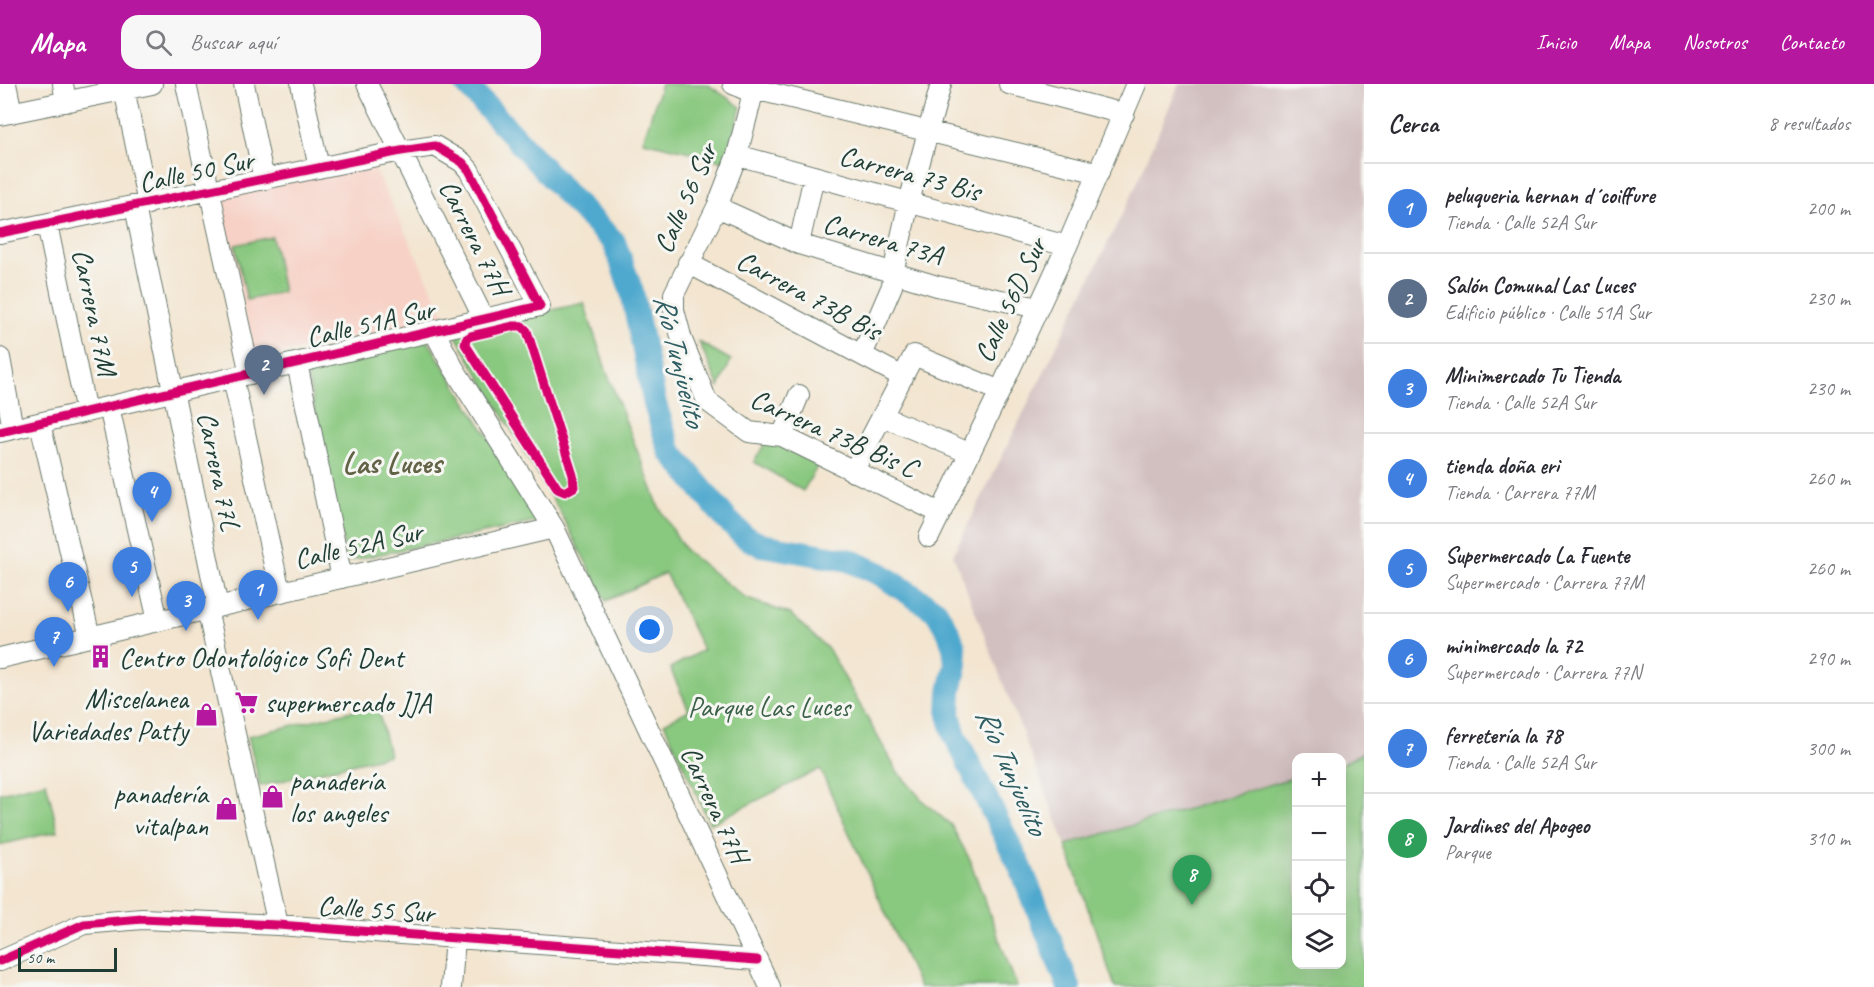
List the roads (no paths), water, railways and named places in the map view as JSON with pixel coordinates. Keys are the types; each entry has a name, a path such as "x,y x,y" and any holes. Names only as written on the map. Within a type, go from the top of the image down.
{"street":[{"path":"6,84 6,114 64,93 152,84"},
{"path":"186,84 210,191 280,592"},
{"path":"244,84 264,180"},
{"path":"301,84 319,168"},
{"name":"Carrera 77H","path":"367,84 484,319"},
{"path":"733,84 746,90 755,87 1099,173"},
{"path":"862,355 892,286 909,202 941,84"},
{"path":"1009,84 1124,114"},
{"name":"Calle 56D Sur","path":"929,537 1067,246 1136,84"},
{"name":"Carrera 77L","path":"124,87 141,205 173,392 213,608 278,925"},
{"name":"Calle 56 Sur","path":"707,401 682,340 674,310 674,294 717,207 737,155 755,87"},
{"name":"Calle 50 Sur","path":"0,233 435,146 462,162 469,170 540,306"},
{"name":"Carrera 73 Bis","path":"737,155 1067,246"},
{"path":"799,244 814,176"},
{"name":"Carrera 73A","path":"717,207 799,244 937,285 1038,308"},
{"name":"Carrera 77M","path":"47,224 86,412"},
{"name":"Carrera 73B Bis","path":"688,264 903,377"},
{"name":"Calle 51A Sur","path":"7,430 540,306"},
{"name":"Carrera 77H","path":"434,331 453,367 554,528 770,987"},
{"path":"853,472 914,355 1000,390"},
{"path":"0,358 7,430"},
{"path":"297,363 342,578"},
{"path":"782,436 799,395"},
{"name":"Carrera 73B Bis C","path":"707,401 749,432 782,436 940,513"},
{"name":"Carrera 77M","path":"109,407 158,621"},
{"path":"882,416 969,453"},
{"path":"40,423 90,637"},
{"name":"Calle 52A Sur","path":"0,658 554,528"},
{"name":"Calle 55 Sur","path":"0,961 84,924 142,919 278,925 757,960"},
{"path":"451,987 455,938"}],"waterway":[{"name":"Río Tunjuelito","path":"466,84 574,202 614,242 632,292 655,404 670,451 727,520 745,537 761,545 848,560 880,574 936,611 954,647 956,664 950,692 949,715 955,736 1020,866 1069,987"}],"place":[{"name":"Salón Comunal Las Luces","path":"264,395"},
{"name":"tienda doña eri","path":"152,522"},
{"name":"Supermercado La Fuente","path":"132,597"},
{"name":"minimercado la 72","path":"68,612"},
{"name":"peluqueria hernan d´coiffure","path":"258,620"},
{"name":"Minimercado Tu Tienda","path":"186,631"},
{"name":"Centro Odontológico Sofi Dent","path":"101,657"},
{"name":"ferretería la 78","path":"54,667"},
{"name":"supermercado JJA","path":"247,702"},
{"name":"Miscelanea Variedades Patty","path":"206,714"},
{"name":"panadería los angeles","path":"272,796"},
{"name":"panadería vitalpan","path":"226,809"},
{"name":"Jardines del Apogeo","path":"1192,905"}],"district":[{"name":"Las Luces","path":"392,463"}],"park label":[{"name":"Parque Las Luces","path":"769,706"}]}
